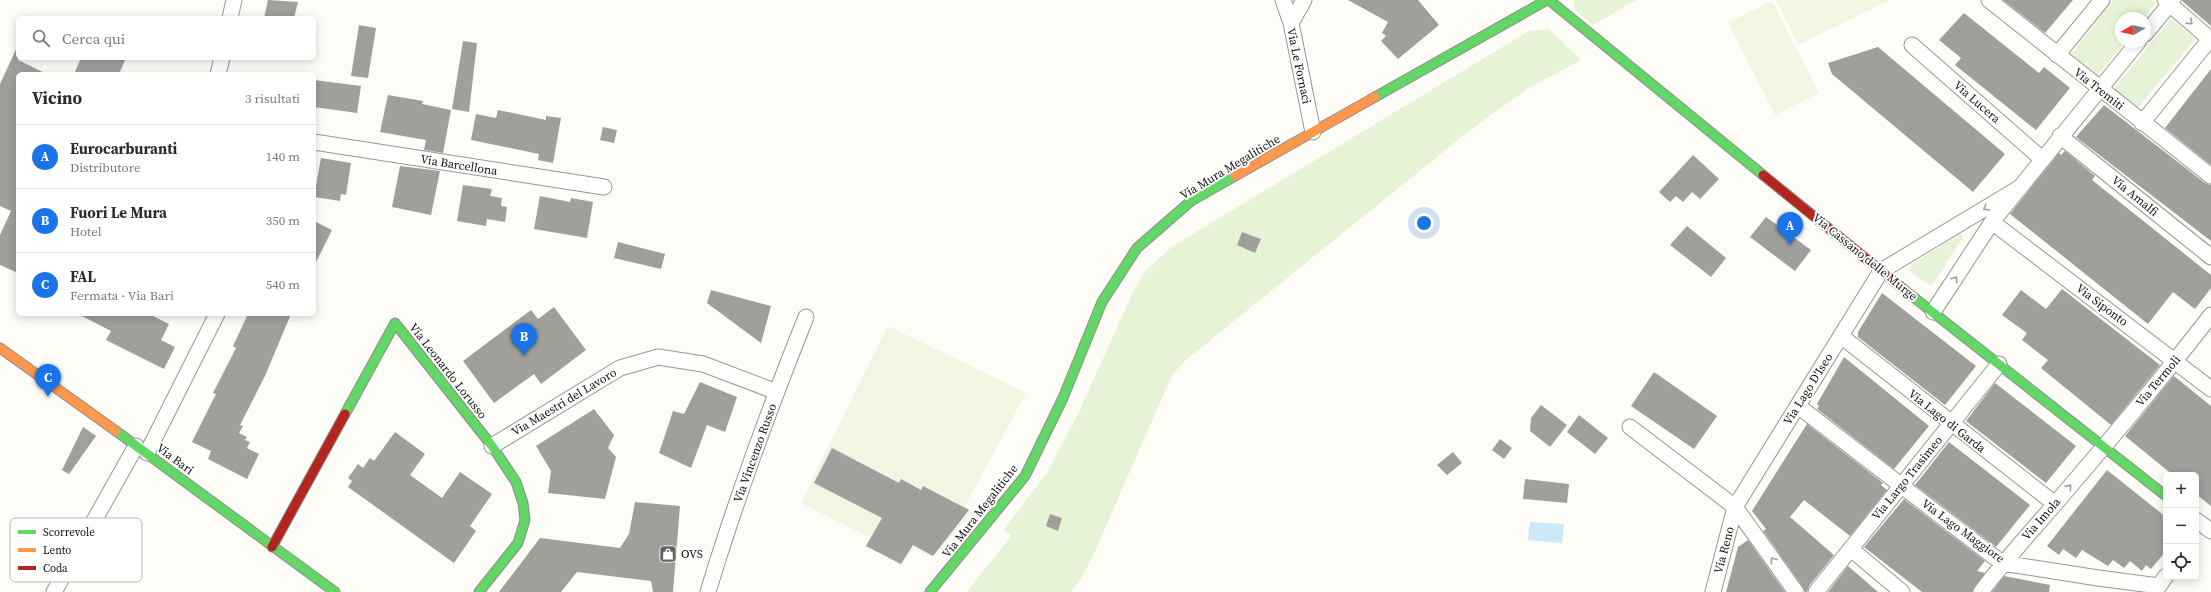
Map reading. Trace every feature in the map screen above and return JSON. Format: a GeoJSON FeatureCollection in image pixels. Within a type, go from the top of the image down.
{"type":"FeatureCollection","features":[{"type":"Feature","properties":{"kind":"street"},"geometry":{"type":"LineString","coordinates":[[230,16],[234,0]]}},
{"type":"Feature","properties":{"kind":"street","name":"Via Le Fornaci"},"geometry":{"type":"LineString","coordinates":[[1283,0],[1290,23],[1313,132]]}},
{"type":"Feature","properties":{"kind":"street"},"geometry":{"type":"LineString","coordinates":[[1290,23],[1304,0]]}},
{"type":"Feature","properties":{"kind":"street","name":"Via Mura Megalitiche"},"geometry":{"type":"LineString","coordinates":[[930,592],[1025,476],[1063,398],[1102,302],[1137,248],[1191,201],[1548,0]]}},
{"type":"Feature","properties":{"kind":"street","name":"Via Cassano delle Murge"},"geometry":{"type":"LineString","coordinates":[[1548,0],[1881,271],[2163,494]]}},
{"type":"Feature","properties":{"kind":"street","name":"Via Tremiti"},"geometry":{"type":"LineString","coordinates":[[1989,0],[2099,89],[2211,176]]}},
{"type":"Feature","properties":{"kind":"street"},"geometry":{"type":"LineString","coordinates":[[2057,55],[2102,0]]}},
{"type":"Feature","properties":{"kind":"street"},"geometry":{"type":"LineString","coordinates":[[2142,123],[2211,39],[2169,1],[2151,26]]}},
{"type":"Feature","properties":{"kind":"street","name":"Via Lucera"},"geometry":{"type":"LineString","coordinates":[[1912,46],[2042,159]]}},
{"type":"Feature","properties":{"kind":"street"},"geometry":{"type":"LineString","coordinates":[[1933,312],[1992,222],[2060,136],[2133,48]]}},
{"type":"Feature","properties":{"kind":"street"},"geometry":{"type":"LineString","coordinates":[[218,72],[222,60]]}},
{"type":"Feature","properties":{"kind":"street","name":"Via Amalfi"},"geometry":{"type":"LineString","coordinates":[[2060,136],[2211,257]]}},
{"type":"Feature","properties":{"kind":"street","name":"Via Barcellona"},"geometry":{"type":"LineString","coordinates":[[316,142],[604,188]]}},
{"type":"Feature","properties":{"kind":"street"},"geometry":{"type":"LineString","coordinates":[[1881,271],[2019,188]]}},
{"type":"Feature","properties":{"kind":"street","name":"Via Siponto"},"geometry":{"type":"LineString","coordinates":[[1992,222],[2176,361],[2211,390]]}},
{"type":"Feature","properties":{"kind":"street","name":"Via Lago D'Iseo"},"geometry":{"type":"LineString","coordinates":[[1735,507],[1881,271]]}},
{"type":"Feature","properties":{"kind":"street","name":"Via Termoli"},"geometry":{"type":"LineString","coordinates":[[2102,446],[2176,361],[2211,315]]}},
{"type":"Feature","properties":{"kind":"street"},"geometry":{"type":"LineString","coordinates":[[99,518],[141,449],[216,316]]}},
{"type":"Feature","properties":{"kind":"street","name":"Via Vincenzo Russo"},"geometry":{"type":"LineString","coordinates":[[708,592],[731,519],[806,317]]}},
{"type":"Feature","properties":{"kind":"street","name":"Via Leonardo Lorusso"},"geometry":{"type":"LineString","coordinates":[[272,547],[395,323],[492,446],[516,482],[524,503],[525,520],[518,543],[479,592]]}},
{"type":"Feature","properties":{"kind":"street","name":"Via Lago di Garda"},"geometry":{"type":"LineString","coordinates":[[1841,336],[2054,504]]}},
{"type":"Feature","properties":{"kind":"street","name":"Via Bari"},"geometry":{"type":"LineString","coordinates":[[0,348],[141,449],[334,592]]}},
{"type":"Feature","properties":{"kind":"street","name":"Via Maestri del Lavoro"},"geometry":{"type":"LineString","coordinates":[[492,446],[620,368],[658,356],[703,364],[777,392]]}},
{"type":"Feature","properties":{"kind":"street","name":"Via Largo Trasimeo"},"geometry":{"type":"LineString","coordinates":[[1816,592],[1999,364]]}},
{"type":"Feature","properties":{"kind":"street","name":"Via Lago Maggiore"},"geometry":{"type":"LineString","coordinates":[[1798,406],[2002,563],[2096,585],[2162,581]]}},
{"type":"Feature","properties":{"kind":"street"},"geometry":{"type":"LineString","coordinates":[[1630,427],[1735,507],[1796,592]]}},
{"type":"Feature","properties":{"kind":"street","name":"Via Imola"},"geometry":{"type":"LineString","coordinates":[[1980,592],[2002,563],[2102,446]]}},
{"type":"Feature","properties":{"kind":"street","name":"Via Reno"},"geometry":{"type":"LineString","coordinates":[[1713,592],[1735,507]]}},
{"type":"Feature","properties":{"kind":"street"},"geometry":{"type":"LineString","coordinates":[[1851,549],[1902,592]]}},
{"type":"Feature","properties":{"kind":"street"},"geometry":{"type":"LineString","coordinates":[[54,592],[60,582]]}},
{"type":"Feature","properties":{"kind":"green space"},"geometry":{"type":"Polygon","coordinates":[[[1574,0],[1636,0],[1593,25],[1575,10],[1574,0]]]}},
{"type":"Feature","properties":{"kind":"green space"},"geometry":{"type":"Polygon","coordinates":[[[1776,0],[1889,0],[1798,45],[1776,0]]]}},
{"type":"Feature","properties":{"kind":"green space"},"geometry":{"type":"Polygon","coordinates":[[[2114,0],[2152,0],[2156,3],[2149,12],[2115,12],[2115,48],[2120,48],[2097,76],[2071,54],[2114,0]]]}},
{"type":"Feature","properties":{"kind":"green space"},"geometry":{"type":"Polygon","coordinates":[[[1772,1],[1819,93],[1775,115],[1728,23],[1772,1]]]}},
{"type":"Feature","properties":{"kind":"green space"},"geometry":{"type":"Polygon","coordinates":[[[2171,19],[2195,39],[2138,108],[2114,89],[2147,48],[2151,48],[2151,44],[2171,19]]]}},
{"type":"Feature","properties":{"kind":"green space"},"geometry":{"type":"Polygon","coordinates":[[[1549,29],[1581,60],[1527,89],[1469,131],[1187,359],[1172,375],[1092,558],[1080,580],[1070,592],[967,592],[1011,536],[1004,529],[1047,473],[1079,412],[1132,294],[1146,270],[1173,246],[1529,31],[1549,29]]]}},
{"type":"Feature","properties":{"kind":"green space"},"geometry":{"type":"Polygon","coordinates":[[[1960,234],[1963,237],[1934,283],[1930,285],[1911,273],[1910,268],[1912,264],[1960,234]]]}},
{"type":"Feature","properties":{"kind":"green space"},"geometry":{"type":"Polygon","coordinates":[[[888,326],[1026,393],[965,506],[973,511],[933,557],[914,549],[901,565],[865,546],[869,537],[801,503],[888,326]]]}},
{"type":"Feature","properties":{"kind":"water"},"geometry":{"type":"Polygon","coordinates":[[[1530,522],[1564,524],[1562,543],[1528,540],[1530,522]]]}},
{"type":"Feature","properties":{"kind":"building"},"geometry":{"type":"Polygon","coordinates":[[[268,0],[298,2],[294,16],[264,16],[268,0]]]}},
{"type":"Feature","properties":{"kind":"building"},"geometry":{"type":"Polygon","coordinates":[[[1348,0],[1418,0],[1439,25],[1398,59],[1381,41],[1386,36],[1382,33],[1388,22],[1348,0]]]}},
{"type":"Feature","properties":{"kind":"building"},"geometry":{"type":"Polygon","coordinates":[[[2003,0],[2073,0],[2045,33],[2003,0]]]}},
{"type":"Feature","properties":{"kind":"building"},"geometry":{"type":"Polygon","coordinates":[[[2211,0],[2211,26],[2182,1],[2211,0]]]}},
{"type":"Feature","properties":{"kind":"building"},"geometry":{"type":"Polygon","coordinates":[[[1964,13],[2039,73],[2044,67],[2070,88],[2036,130],[1955,65],[1961,58],[1939,40],[1964,13]]]}},
{"type":"Feature","properties":{"kind":"building"},"geometry":{"type":"Polygon","coordinates":[[[359,25],[376,28],[368,78],[351,76],[359,25]]]}},
{"type":"Feature","properties":{"kind":"building"},"geometry":{"type":"Polygon","coordinates":[[[463,41],[477,43],[469,112],[452,109],[463,41]]]}},
{"type":"Feature","properties":{"kind":"building"},"geometry":{"type":"Polygon","coordinates":[[[1878,47],[2005,154],[1973,192],[1832,74],[1828,63],[1878,47]]]}},
{"type":"Feature","properties":{"kind":"building"},"geometry":{"type":"Polygon","coordinates":[[[16,49],[16,60],[43,72],[16,72],[16,272],[0,265],[0,235],[11,211],[0,206],[0,84],[16,49]]]}},
{"type":"Feature","properties":{"kind":"building"},"geometry":{"type":"Polygon","coordinates":[[[80,60],[125,60],[120,72],[75,72],[80,60]]]}},
{"type":"Feature","properties":{"kind":"building"},"geometry":{"type":"Polygon","coordinates":[[[2211,69],[2211,165],[2165,128],[2211,69]]]}},
{"type":"Feature","properties":{"kind":"building"},"geometry":{"type":"Polygon","coordinates":[[[316,80],[361,86],[357,113],[316,107],[316,80]]]}},
{"type":"Feature","properties":{"kind":"building"},"geometry":{"type":"Polygon","coordinates":[[[388,95],[423,101],[422,104],[451,110],[443,153],[424,150],[426,140],[380,132],[388,95]]]}},
{"type":"Feature","properties":{"kind":"building"},"geometry":{"type":"Polygon","coordinates":[[[2104,105],[2205,183],[2211,185],[2211,241],[2076,137],[2104,105]]]}},
{"type":"Feature","properties":{"kind":"building"},"geometry":{"type":"Polygon","coordinates":[[[498,110],[546,120],[546,116],[561,118],[553,163],[538,160],[539,154],[471,140],[476,114],[496,118],[498,110]]]}},
{"type":"Feature","properties":{"kind":"building"},"geometry":{"type":"Polygon","coordinates":[[[603,127],[617,130],[614,143],[600,140],[603,127]]]}},
{"type":"Feature","properties":{"kind":"building"},"geometry":{"type":"Polygon","coordinates":[[[2065,151],[2095,176],[2092,180],[2211,275],[2211,288],[2195,309],[2173,292],[2148,324],[2010,214],[2059,153],[2061,155],[2065,151]]]}},
{"type":"Feature","properties":{"kind":"building"},"geometry":{"type":"Polygon","coordinates":[[[1693,155],[1719,179],[1700,199],[1692,192],[1683,202],[1676,196],[1670,202],[1659,192],[1693,155]]]}},
{"type":"Feature","properties":{"kind":"building"},"geometry":{"type":"Polygon","coordinates":[[[321,158],[351,163],[346,195],[341,194],[340,201],[316,197],[316,186],[321,158]]]}},
{"type":"Feature","properties":{"kind":"building"},"geometry":{"type":"Polygon","coordinates":[[[400,166],[440,171],[431,215],[392,207],[400,166]]]}},
{"type":"Feature","properties":{"kind":"building"},"geometry":{"type":"Polygon","coordinates":[[[463,185],[492,189],[490,196],[502,198],[501,206],[507,207],[505,222],[487,219],[486,226],[457,221],[463,185]]]}},
{"type":"Feature","properties":{"kind":"building"},"geometry":{"type":"Polygon","coordinates":[[[540,196],[570,202],[571,198],[593,202],[587,238],[534,229],[540,196]]]}},
{"type":"Feature","properties":{"kind":"building"},"geometry":{"type":"Polygon","coordinates":[[[1766,217],[1811,250],[1795,271],[1750,237],[1766,217]]]}},
{"type":"Feature","properties":{"kind":"building"},"geometry":{"type":"Polygon","coordinates":[[[316,222],[332,230],[316,262],[316,222]]]}},
{"type":"Feature","properties":{"kind":"building"},"geometry":{"type":"Polygon","coordinates":[[[1687,226],[1726,258],[1711,277],[1670,245],[1687,226]]]}},
{"type":"Feature","properties":{"kind":"building"},"geometry":{"type":"Polygon","coordinates":[[[1242,232],[1261,239],[1255,253],[1237,245],[1242,232]]]}},
{"type":"Feature","properties":{"kind":"building"},"geometry":{"type":"Polygon","coordinates":[[[618,242],[665,254],[661,269],[614,258],[618,242]]]}},
{"type":"Feature","properties":{"kind":"building"},"geometry":{"type":"Polygon","coordinates":[[[2062,289],[2160,365],[2111,425],[2041,368],[2048,360],[2022,340],[2027,333],[2002,315],[2021,290],[2046,309],[2062,289]]]}},
{"type":"Feature","properties":{"kind":"building"},"geometry":{"type":"Polygon","coordinates":[[[711,290],[771,306],[761,343],[707,303],[711,290]]]}},
{"type":"Feature","properties":{"kind":"building"},"geometry":{"type":"Polygon","coordinates":[[[1882,293],[1976,366],[1945,405],[1858,337],[1858,332],[1882,293]]]}},
{"type":"Feature","properties":{"kind":"building"},"geometry":{"type":"Polygon","coordinates":[[[554,307],[586,350],[541,384],[534,374],[494,403],[463,361],[531,310],[538,319],[554,307]]]}},
{"type":"Feature","properties":{"kind":"building"},"geometry":{"type":"Polygon","coordinates":[[[82,316],[153,316],[169,324],[161,340],[175,347],[164,369],[106,340],[111,331],[82,316]]]}},
{"type":"Feature","properties":{"kind":"building"},"geometry":{"type":"Polygon","coordinates":[[[247,316],[290,316],[265,376],[240,425],[243,426],[239,433],[247,437],[245,440],[250,442],[247,448],[259,454],[247,479],[208,459],[211,451],[192,442],[216,394],[213,393],[236,348],[233,346],[247,316]]]}},
{"type":"Feature","properties":{"kind":"building"},"geometry":{"type":"Polygon","coordinates":[[[1844,357],[1929,426],[1894,469],[1817,409],[1819,406],[1817,404],[1844,357]]]}},
{"type":"Feature","properties":{"kind":"building"},"geometry":{"type":"Polygon","coordinates":[[[1654,372],[1717,416],[1694,449],[1631,406],[1654,372]]]}},
{"type":"Feature","properties":{"kind":"building"},"geometry":{"type":"Polygon","coordinates":[[[2174,376],[2211,406],[2211,506],[2199,496],[2199,472],[2169,472],[2125,436],[2174,376]]]}},
{"type":"Feature","properties":{"kind":"building"},"geometry":{"type":"Polygon","coordinates":[[[700,382],[737,397],[725,432],[707,425],[691,468],[659,453],[673,411],[684,414],[700,382]]]}},
{"type":"Feature","properties":{"kind":"building"},"geometry":{"type":"Polygon","coordinates":[[[1995,383],[2076,446],[2046,483],[1966,421],[1995,383]]]}},
{"type":"Feature","properties":{"kind":"building"},"geometry":{"type":"Polygon","coordinates":[[[1541,405],[1567,425],[1550,447],[1530,431],[1531,418],[1541,405]]]}},
{"type":"Feature","properties":{"kind":"building"},"geometry":{"type":"Polygon","coordinates":[[[594,409],[614,435],[608,448],[616,457],[605,499],[548,493],[551,471],[536,446],[594,409]]]}},
{"type":"Feature","properties":{"kind":"building"},"geometry":{"type":"Polygon","coordinates":[[[1579,415],[1608,438],[1595,454],[1567,432],[1579,415]]]}},
{"type":"Feature","properties":{"kind":"building"},"geometry":{"type":"Polygon","coordinates":[[[1807,424],[1883,483],[1881,485],[1887,490],[1850,536],[1804,500],[1790,517],[1834,555],[1809,586],[1807,592],[1805,592],[1763,531],[1766,529],[1752,511],[1807,424]]]}},
{"type":"Feature","properties":{"kind":"building"},"geometry":{"type":"Polygon","coordinates":[[[83,427],[96,436],[69,474],[62,470],[83,427]]]}},
{"type":"Feature","properties":{"kind":"building"},"geometry":{"type":"Polygon","coordinates":[[[395,432],[425,454],[410,475],[442,498],[460,472],[492,494],[470,526],[476,531],[454,563],[348,487],[352,481],[348,478],[358,464],[363,468],[370,458],[374,461],[395,432]]]}},
{"type":"Feature","properties":{"kind":"building"},"geometry":{"type":"Polygon","coordinates":[[[1500,439],[1512,448],[1504,459],[1492,450],[1500,439]]]}},
{"type":"Feature","properties":{"kind":"building"},"geometry":{"type":"Polygon","coordinates":[[[1949,442],[2030,505],[1996,547],[1915,485],[1949,442]]]}},
{"type":"Feature","properties":{"kind":"building"},"geometry":{"type":"Polygon","coordinates":[[[832,448],[899,483],[901,479],[921,490],[923,486],[969,510],[933,556],[913,545],[901,564],[866,546],[882,518],[814,483],[832,448]]]}},
{"type":"Feature","properties":{"kind":"building"},"geometry":{"type":"Polygon","coordinates":[[[1453,452],[1462,463],[1447,475],[1437,465],[1453,452]]]}},
{"type":"Feature","properties":{"kind":"building"},"geometry":{"type":"Polygon","coordinates":[[[2107,470],[2163,515],[2163,555],[2151,569],[2146,565],[2142,571],[2130,561],[2124,568],[2113,560],[2108,566],[2082,550],[2076,558],[2063,549],[2059,555],[2047,546],[2107,470]]]}},
{"type":"Feature","properties":{"kind":"building"},"geometry":{"type":"Polygon","coordinates":[[[1525,479],[1569,484],[1567,503],[1523,499],[1525,479]]]}},
{"type":"Feature","properties":{"kind":"building"},"geometry":{"type":"Polygon","coordinates":[[[1904,499],[1985,561],[1977,571],[1985,573],[1972,592],[1922,592],[1864,547],[1904,499]]]}},
{"type":"Feature","properties":{"kind":"building"},"geometry":{"type":"Polygon","coordinates":[[[635,502],[680,506],[673,592],[653,592],[651,581],[577,572],[561,592],[499,592],[540,538],[620,548],[629,534],[635,502]]]}},
{"type":"Feature","properties":{"kind":"building"},"geometry":{"type":"Polygon","coordinates":[[[1050,514],[1062,518],[1058,531],[1046,526],[1050,514]]]}},
{"type":"Feature","properties":{"kind":"building"},"geometry":{"type":"Polygon","coordinates":[[[1748,540],[1785,592],[1726,592],[1738,547],[1748,540]]]}},
{"type":"Feature","properties":{"kind":"building"},"geometry":{"type":"Polygon","coordinates":[[[1848,566],[1878,592],[1828,592],[1848,566]]]}},
{"type":"Feature","properties":{"kind":"building"},"geometry":{"type":"Polygon","coordinates":[[[2004,576],[2050,585],[2049,592],[1992,592],[2004,576]]]}},
{"type":"Feature","properties":{"kind":"traffic: fast"},"geometry":{"type":"LineString","coordinates":[[1375,97],[1547,0]]}},
{"type":"Feature","properties":{"kind":"traffic: fast"},"geometry":{"type":"LineString","coordinates":[[1549,0],[1763,175]]}},
{"type":"Feature","properties":{"kind":"traffic: fast"},"geometry":{"type":"LineString","coordinates":[[930,592],[1025,476],[1063,398],[1102,302],[1137,248],[1191,201],[1235,176]]}},
{"type":"Feature","properties":{"kind":"traffic: fast"},"geometry":{"type":"LineString","coordinates":[[1907,292],[2163,494]]}},
{"type":"Feature","properties":{"kind":"traffic: fast"},"geometry":{"type":"LineString","coordinates":[[345,414],[395,323],[492,446],[516,482],[523,503],[525,520],[518,543],[479,592]]}},
{"type":"Feature","properties":{"kind":"traffic: fast"},"geometry":{"type":"LineString","coordinates":[[116,431],[335,592]]}},
{"type":"Feature","properties":{"kind":"traffic: slow"},"geometry":{"type":"LineString","coordinates":[[1235,176],[1375,97]]}},
{"type":"Feature","properties":{"kind":"traffic: slow"},"geometry":{"type":"LineString","coordinates":[[0,348],[116,431]]}},
{"type":"Feature","properties":{"kind":"traffic: jam"},"geometry":{"type":"LineString","coordinates":[[1763,175],[1907,292]]}},
{"type":"Feature","properties":{"kind":"traffic: jam"},"geometry":{"type":"LineString","coordinates":[[272,547],[345,414]]}},
{"type":"Feature","properties":{"kind":"place","name":"Eurocarburanti"},"geometry":{"type":"Point","coordinates":[1790,245]}},
{"type":"Feature","properties":{"kind":"place","name":"Fuori Le Mura"},"geometry":{"type":"Point","coordinates":[524,356]}},
{"type":"Feature","properties":{"kind":"place","name":"FAL"},"geometry":{"type":"Point","coordinates":[48,397]}},
{"type":"Feature","properties":{"kind":"place","name":"OVS"},"geometry":{"type":"Point","coordinates":[668,554]}}]}
